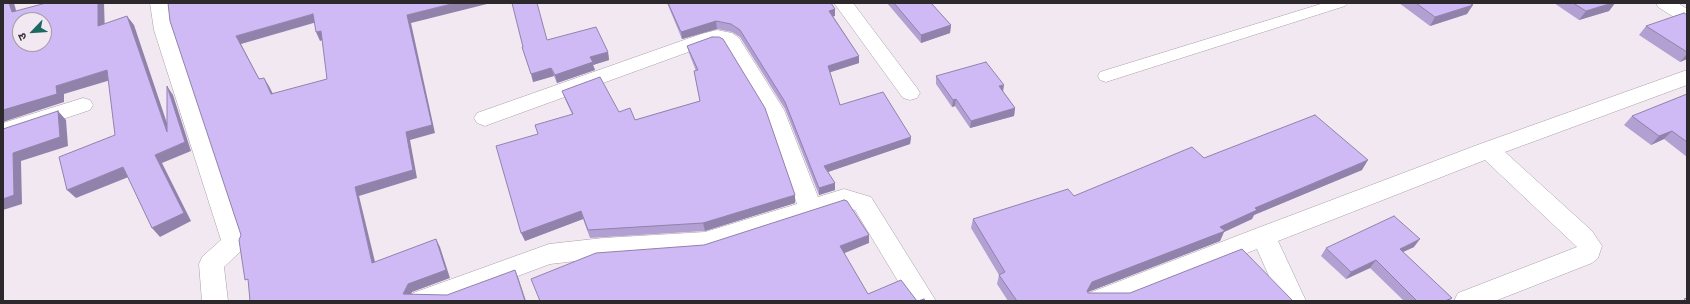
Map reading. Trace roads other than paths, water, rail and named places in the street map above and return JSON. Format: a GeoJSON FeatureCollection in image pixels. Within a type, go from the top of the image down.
{"type":"FeatureCollection","features":[{"type":"Feature","properties":{"kind":"street"},"geometry":{"type":"LineString","coordinates":[[159,3],[164,30],[234,243],[211,264],[215,301]]}},
{"type":"Feature","properties":{"kind":"street"},"geometry":{"type":"LineString","coordinates":[[843,3],[910,93]]}},
{"type":"Feature","properties":{"kind":"street"},"geometry":{"type":"LineString","coordinates":[[1665,3],[1687,17]]}},
{"type":"Feature","properties":{"kind":"street"},"geometry":{"type":"LineString","coordinates":[[486,118],[708,38],[717,36],[725,37],[732,42],[777,115],[811,209]]}},
{"type":"Feature","properties":{"kind":"street"},"geometry":{"type":"LineString","coordinates":[[1098,301],[1488,150],[1687,77]]}},
{"type":"Feature","properties":{"kind":"street"},"geometry":{"type":"LineString","coordinates":[[3,131],[83,105]]}},
{"type":"Feature","properties":{"kind":"street"},"geometry":{"type":"LineString","coordinates":[[1467,301],[1583,256],[1588,251],[1590,246],[1584,238],[1488,150]]}},
{"type":"Feature","properties":{"kind":"street"},"geometry":{"type":"LineString","coordinates":[[422,301],[549,254],[603,248],[705,242],[844,198],[863,203],[923,301]]}},
{"type":"Feature","properties":{"kind":"street"},"geometry":{"type":"LineString","coordinates":[[1263,236],[1292,301]]}},
{"type":"Feature","properties":{"kind":"lane"},"geometry":{"type":"LineString","coordinates":[[1106,76],[1340,3]]}}]}
